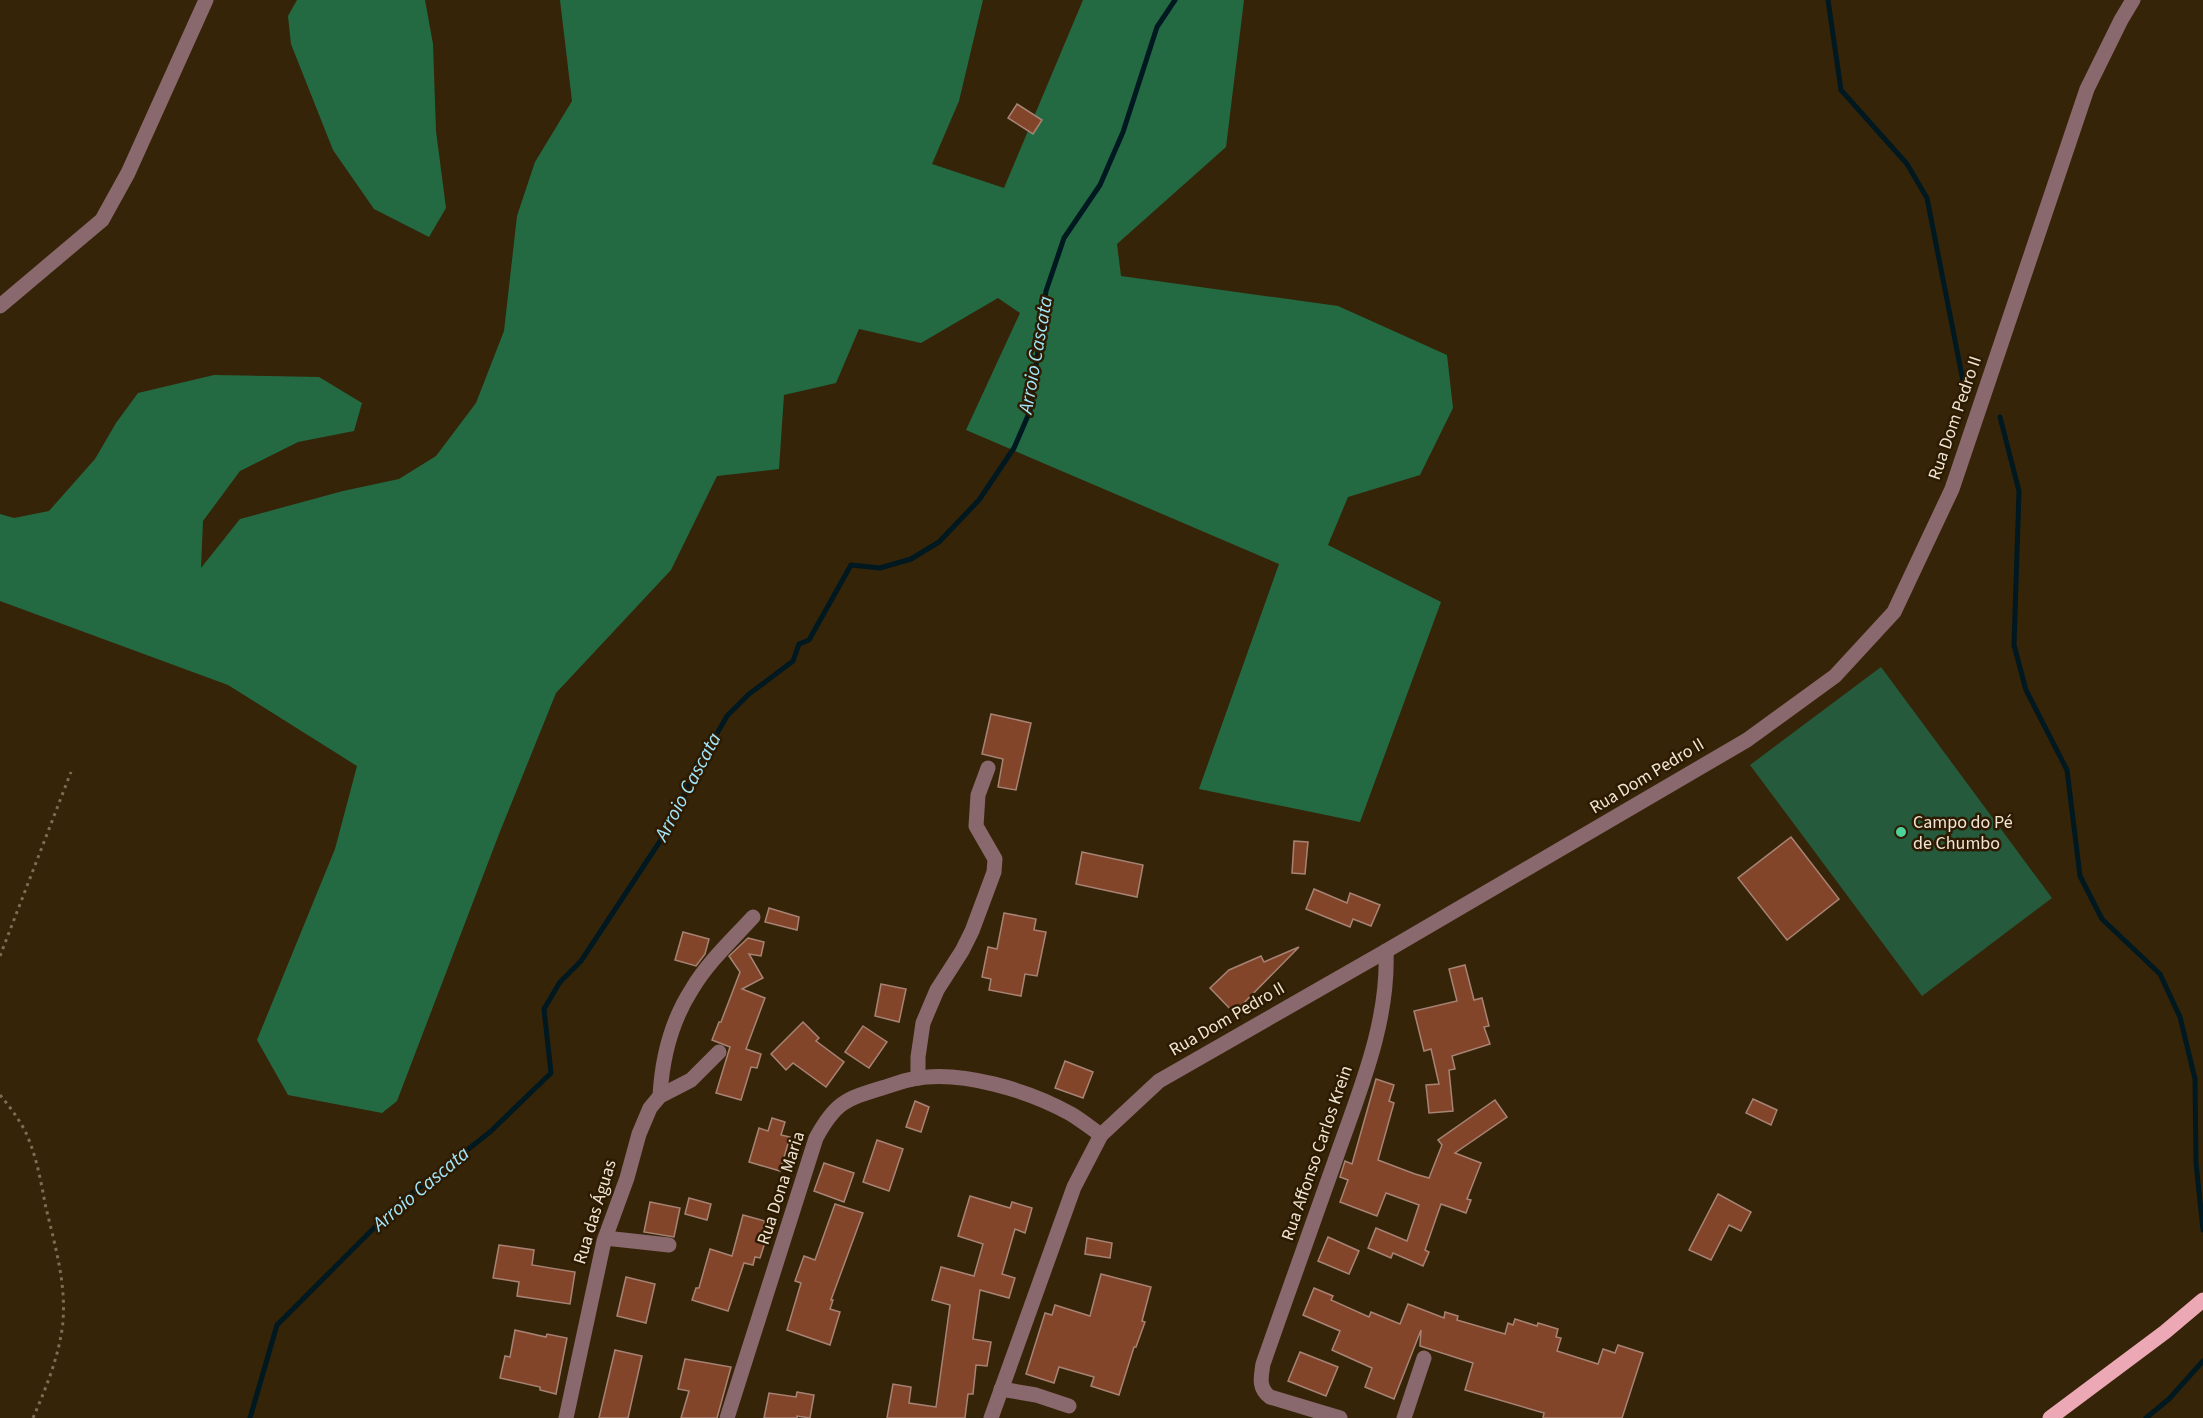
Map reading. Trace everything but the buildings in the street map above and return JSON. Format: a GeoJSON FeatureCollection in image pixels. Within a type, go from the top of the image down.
{"type":"FeatureCollection","features":[{"type":"Feature","properties":{"kind":"main road"},"geometry":{"type":"LineString","coordinates":[[2050,1418],[2165,1332],[2203,1300]]}},
{"type":"Feature","properties":{"kind":"street"},"geometry":{"type":"LineString","coordinates":[[0,306],[102,220],[128,173],[206,0]]}},
{"type":"Feature","properties":{"kind":"street","name":"Rua Dom Pedro II"},"geometry":{"type":"LineString","coordinates":[[991,1418],[1074,1187],[1101,1135],[1159,1081],[1747,740],[1835,676],[1894,612],[1952,489],[2087,89],[2133,0]]}},
{"type":"Feature","properties":{"kind":"street"},"geometry":{"type":"LineString","coordinates":[[918,1078],[918,1057],[923,1023],[937,990],[972,931],[994,872],[995,859],[976,826],[978,795],[988,768]]}},
{"type":"Feature","properties":{"kind":"street"},"geometry":{"type":"LineString","coordinates":[[660,1096],[665,1051],[691,990],[753,917]]}},
{"type":"Feature","properties":{"kind":"street","name":"Rua Affonso Carlos Krein"},"geometry":{"type":"LineString","coordinates":[[1340,1418],[1269,1397],[1261,1387],[1263,1364],[1368,1067],[1383,1004],[1387,975],[1386,951]]}},
{"type":"Feature","properties":{"kind":"street"},"geometry":{"type":"LineString","coordinates":[[660,1096],[691,1080],[719,1052]]}},
{"type":"Feature","properties":{"kind":"street","name":"Rua Dona Maria"},"geometry":{"type":"LineString","coordinates":[[727,1418],[816,1138],[829,1115],[844,1102],[859,1095],[918,1078],[958,1077],[992,1084],[1035,1098],[1071,1114],[1101,1135]]}},
{"type":"Feature","properties":{"kind":"street","name":"Rua das Águas"},"geometry":{"type":"LineString","coordinates":[[566,1418],[605,1238],[627,1178],[639,1134],[650,1108],[660,1096]]}},
{"type":"Feature","properties":{"kind":"street"},"geometry":{"type":"LineString","coordinates":[[605,1238],[669,1245]]}},
{"type":"Feature","properties":{"kind":"street"},"geometry":{"type":"LineString","coordinates":[[1404,1418],[1424,1358]]}},
{"type":"Feature","properties":{"kind":"street"},"geometry":{"type":"LineString","coordinates":[[1001,1389],[1036,1395],[1069,1406]]}},
{"type":"Feature","properties":{"kind":"path"},"geometry":{"type":"LineString","coordinates":[[0,956],[71,772]]}},
{"type":"Feature","properties":{"kind":"path"},"geometry":{"type":"LineString","coordinates":[[0,1095],[15,1113],[30,1145],[57,1252],[62,1285],[63,1322],[55,1356],[33,1418]]}},
{"type":"Feature","properties":{"kind":"green space"},"geometry":{"type":"Polygon","coordinates":[[[297,0],[425,0],[433,44],[436,131],[446,208],[429,237],[374,209],[333,150],[291,44],[288,16],[297,0]]]}},
{"type":"Feature","properties":{"kind":"green space"},"geometry":{"type":"Polygon","coordinates":[[[560,0],[983,0],[959,101],[932,164],[1004,188],[1083,0],[1244,0],[1226,147],[1117,244],[1121,276],[1338,306],[1447,355],[1453,408],[1420,475],[1348,497],[1328,545],[1441,602],[1360,822],[1199,789],[1279,564],[966,430],[1020,313],[998,298],[921,343],[859,329],[836,383],[784,395],[779,469],[717,476],[671,570],[556,693],[499,834],[397,1101],[382,1113],[288,1095],[257,1040],[335,849],[357,766],[228,685],[0,601],[0,514],[14,518],[49,511],[95,459],[116,423],[138,393],[214,375],[319,377],[362,403],[354,431],[298,442],[240,471],[203,521],[201,568],[240,519],[343,491],[399,479],[436,456],[476,403],[504,331],[517,216],[535,162],[572,101],[560,0]]]}},
{"type":"Feature","properties":{"kind":"green space","name":"Campo do Pé de Chumbo"},"geometry":{"type":"Polygon","coordinates":[[[1881,667],[2052,898],[1922,996],[1750,765],[1881,667]]]}},
{"type":"Feature","properties":{"kind":"waterway","name":"Arroio Cascata"},"geometry":{"type":"LineString","coordinates":[[250,1418],[277,1325],[396,1206],[490,1132],[551,1073],[544,1009],[560,982],[581,961],[676,817],[697,763],[707,751],[727,716],[749,694],[793,661],[799,644],[809,640],[851,565],[880,568],[911,559],[939,542],[979,500],[1014,448],[1030,411],[1046,291],[1064,238],[1100,185],[1123,132],[1157,27],[1175,0]]}},
{"type":"Feature","properties":{"kind":"waterway"},"geometry":{"type":"LineString","coordinates":[[1828,0],[1841,90],[1907,164],[1927,198],[1964,386]]}},
{"type":"Feature","properties":{"kind":"waterway"},"geometry":{"type":"LineString","coordinates":[[2000,417],[2019,491],[2014,645],[2026,690],[2067,770],[2080,876],[2102,919],[2160,974],[2180,1017],[2195,1079],[2196,1163],[2203,1230]]}},
{"type":"Feature","properties":{"kind":"waterway"},"geometry":{"type":"LineString","coordinates":[[2146,1418],[2169,1399],[2203,1361]]}},
{"type":"Feature","properties":{"kind":"place","name":"Campo do Pé de Chumbo"},"geometry":{"type":"Point","coordinates":[1901,832]}}]}
